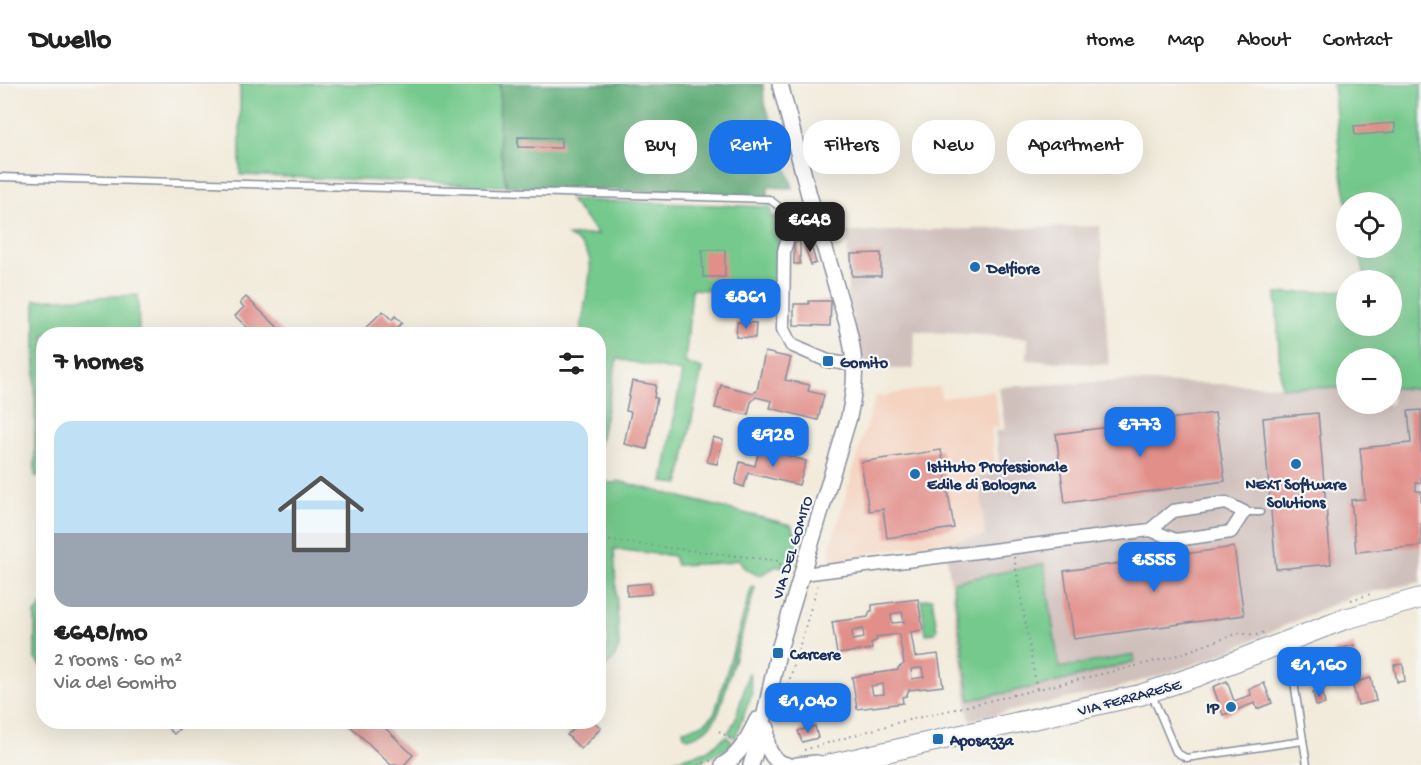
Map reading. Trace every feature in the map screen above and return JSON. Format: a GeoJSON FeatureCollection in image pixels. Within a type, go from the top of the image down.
{"type":"FeatureCollection","features":[{"type":"Feature","properties":{"kind":"main road","name":"VIA FERRARESE"},"geometry":{"type":"LineString","coordinates":[[828,765],[1150,692],[1281,635],[1421,598]]}},
{"type":"Feature","properties":{"kind":"street","name":"VIA DEL GOMITO"},"geometry":{"type":"LineString","coordinates":[[751,765],[764,721],[778,653],[849,417],[856,379],[847,323],[780,84]]}},
{"type":"Feature","properties":{"kind":"street"},"geometry":{"type":"LineString","coordinates":[[816,219],[800,222],[790,231],[784,251],[783,329],[791,345],[828,361],[855,365]]}},
{"type":"Feature","properties":{"kind":"street"},"geometry":{"type":"LineString","coordinates":[[803,574],[1149,530],[1176,540],[1231,532],[1244,512],[1226,503],[1173,511],[1149,530]]}},
{"type":"Feature","properties":{"kind":"street","name":"VIA DEL GOMITO"},"geometry":{"type":"LineString","coordinates":[[723,765],[745,745],[766,704]]}},
{"type":"Feature","properties":{"kind":"street"},"geometry":{"type":"LineString","coordinates":[[766,704],[768,746],[776,760],[793,761]]}},
{"type":"Feature","properties":{"kind":"street","name":"VIA FERRARESE"},"geometry":{"type":"LineString","coordinates":[[793,761],[828,765]]}},
{"type":"Feature","properties":{"kind":"lane"},"geometry":{"type":"LineString","coordinates":[[0,177],[769,200],[786,212],[790,231]]}},
{"type":"Feature","properties":{"kind":"lane"},"geometry":{"type":"LineString","coordinates":[[1244,512],[1260,512]]}},
{"type":"Feature","properties":{"kind":"lane"},"geometry":{"type":"LineString","coordinates":[[1281,635],[1307,765]]}},
{"type":"Feature","properties":{"kind":"lane"},"geometry":{"type":"LineString","coordinates":[[1150,692],[1176,752],[1193,761],[1303,741]]}},
{"type":"Feature","properties":{"kind":"path"},"geometry":{"type":"LineString","coordinates":[[606,540],[780,561],[780,570],[788,567]]}},
{"type":"Feature","properties":{"kind":"path"},"geometry":{"type":"LineString","coordinates":[[1012,548],[1037,690]]}},
{"type":"Feature","properties":{"kind":"path"},"geometry":{"type":"LineString","coordinates":[[778,721],[821,573]]}},
{"type":"Feature","properties":{"kind":"path"},"geometry":{"type":"LineString","coordinates":[[793,761],[896,723],[1169,658],[1239,633],[1281,635]]}},
{"type":"Feature","properties":{"kind":"path"},"geometry":{"type":"LineString","coordinates":[[719,730],[734,741]]}},
{"type":"Feature","properties":{"kind":"shaded area","name":"Delfiore"},"geometry":{"type":"Polygon","coordinates":[[[1100,226],[1109,365],[1027,360],[1028,338],[915,331],[914,369],[864,369],[848,302],[847,232],[1100,226]]]}},
{"type":"Feature","properties":{"kind":"shaded area"},"geometry":{"type":"Polygon","coordinates":[[[1119,381],[1336,388],[1336,414],[1402,414],[1402,388],[1421,389],[1421,582],[1352,596],[1212,658],[1174,671],[1113,689],[969,720],[945,542],[985,536],[979,476],[1001,472],[995,431],[1005,429],[999,387],[1119,381]]]}},
{"type":"Feature","properties":{"kind":"shaded area","name":"Istituto Professionale Edile di Bologna"},"geometry":{"type":"Polygon","coordinates":[[[939,386],[942,398],[994,390],[1000,426],[991,428],[996,470],[978,472],[985,536],[868,553],[863,563],[836,562],[831,557],[830,548],[875,397],[939,386]]]}},
{"type":"Feature","properties":{"kind":"green space"},"geometry":{"type":"Polygon","coordinates":[[[240,84],[500,84],[499,144],[506,186],[240,175],[240,84]]]}},
{"type":"Feature","properties":{"kind":"green space"},"geometry":{"type":"Polygon","coordinates":[[[500,84],[763,84],[764,101],[770,120],[709,120],[709,174],[788,174],[793,188],[768,187],[768,196],[507,186],[499,144],[500,84]]]}},
{"type":"Feature","properties":{"kind":"green space"},"geometry":{"type":"Polygon","coordinates":[[[1333,84],[1421,84],[1421,389],[1402,388],[1402,348],[1336,348],[1336,388],[1281,387],[1276,294],[1336,291],[1336,336],[1402,336],[1402,270],[1364,270],[1360,258],[1402,258],[1402,192],[1345,192],[1333,84]]]}},
{"type":"Feature","properties":{"kind":"green space"},"geometry":{"type":"Polygon","coordinates":[[[570,200],[771,207],[771,217],[779,217],[779,286],[768,287],[768,311],[731,310],[732,292],[692,289],[685,363],[702,369],[679,484],[663,482],[682,372],[617,359],[606,413],[606,327],[581,327],[590,274],[589,259],[583,247],[568,236],[598,234],[570,200]]]}},
{"type":"Feature","properties":{"kind":"green space"},"geometry":{"type":"Polygon","coordinates":[[[138,295],[139,327],[36,327],[36,476],[35,476],[35,300],[138,295]]]}},
{"type":"Feature","properties":{"kind":"green space"},"geometry":{"type":"Polygon","coordinates":[[[618,481],[791,525],[798,539],[798,554],[787,565],[777,566],[759,576],[744,568],[739,559],[725,563],[676,565],[674,556],[614,549],[619,647],[613,660],[606,666],[608,637],[606,632],[606,482],[618,481]]]}},
{"type":"Feature","properties":{"kind":"green space"},"geometry":{"type":"Polygon","coordinates":[[[1044,564],[1059,668],[1134,655],[1135,661],[1058,682],[970,700],[953,582],[1044,564]]]}},
{"type":"Feature","properties":{"kind":"green space"},"geometry":{"type":"Polygon","coordinates":[[[752,586],[755,588],[719,712],[706,729],[688,738],[684,735],[683,730],[705,723],[715,712],[752,586]]]}},
{"type":"Feature","properties":{"kind":"green space"},"geometry":{"type":"Polygon","coordinates":[[[932,598],[937,629],[935,633],[926,634],[921,600],[932,598]]]}},
{"type":"Feature","properties":{"kind":"green space"},"geometry":{"type":"Polygon","coordinates":[[[36,612],[36,660],[35,659],[36,612]]]}},
{"type":"Feature","properties":{"kind":"green space"},"geometry":{"type":"Polygon","coordinates":[[[749,672],[752,693],[735,738],[728,733],[735,721],[749,672]]]}},
{"type":"Feature","properties":{"kind":"green space"},"geometry":{"type":"Polygon","coordinates":[[[726,736],[732,742],[724,750],[693,765],[669,765],[668,762],[707,751],[726,736]]]}},
{"type":"Feature","properties":{"kind":"building"},"geometry":{"type":"Polygon","coordinates":[[[1395,123],[1395,132],[1355,135],[1354,126],[1395,123]]]}},
{"type":"Feature","properties":{"kind":"building"},"geometry":{"type":"Polygon","coordinates":[[[518,137],[561,138],[561,148],[518,147],[518,137]]]}},
{"type":"Feature","properties":{"kind":"building"},"geometry":{"type":"Polygon","coordinates":[[[794,242],[800,242],[800,264],[794,264],[794,242]]]}},
{"type":"Feature","properties":{"kind":"building"},"geometry":{"type":"Polygon","coordinates":[[[810,242],[816,263],[811,265],[804,244],[810,242]]]}},
{"type":"Feature","properties":{"kind":"building"},"geometry":{"type":"Polygon","coordinates":[[[702,250],[725,250],[725,277],[703,277],[702,250]]]}},
{"type":"Feature","properties":{"kind":"building"},"geometry":{"type":"Polygon","coordinates":[[[881,253],[881,276],[852,276],[851,254],[881,253]]]}},
{"type":"Feature","properties":{"kind":"building"},"geometry":{"type":"Polygon","coordinates":[[[246,297],[278,327],[247,327],[235,316],[244,307],[240,303],[246,297]]]}},
{"type":"Feature","properties":{"kind":"building"},"geometry":{"type":"Polygon","coordinates":[[[809,301],[831,301],[830,326],[794,325],[794,304],[809,304],[809,301]]]}},
{"type":"Feature","properties":{"kind":"building"},"geometry":{"type":"Polygon","coordinates":[[[383,311],[392,320],[395,316],[402,323],[398,327],[366,327],[383,311]]]}},
{"type":"Feature","properties":{"kind":"building"},"geometry":{"type":"Polygon","coordinates":[[[737,322],[756,323],[755,338],[736,337],[737,322]]]}},
{"type":"Feature","properties":{"kind":"building"},"geometry":{"type":"Polygon","coordinates":[[[765,352],[791,358],[785,380],[810,385],[808,391],[824,395],[818,420],[770,408],[772,401],[756,397],[751,402],[748,415],[715,408],[721,385],[753,393],[757,391],[765,352]]]}},
{"type":"Feature","properties":{"kind":"building"},"geometry":{"type":"Polygon","coordinates":[[[632,381],[656,385],[654,398],[657,398],[647,449],[624,444],[631,412],[626,411],[632,381]]]}},
{"type":"Feature","properties":{"kind":"building"},"geometry":{"type":"Polygon","coordinates":[[[1421,410],[1421,483],[1416,483],[1416,491],[1421,491],[1421,546],[1356,552],[1351,500],[1365,499],[1360,448],[1411,443],[1408,411],[1421,410]]]}},
{"type":"Feature","properties":{"kind":"building"},"geometry":{"type":"Polygon","coordinates":[[[1215,413],[1225,481],[1065,503],[1056,434],[1215,413]]]}},
{"type":"Feature","properties":{"kind":"building"},"geometry":{"type":"Polygon","coordinates":[[[1318,413],[1331,564],[1276,569],[1263,418],[1318,413]]]}},
{"type":"Feature","properties":{"kind":"building"},"geometry":{"type":"Polygon","coordinates":[[[713,437],[723,440],[717,464],[707,462],[713,437]]]}},
{"type":"Feature","properties":{"kind":"building"},"geometry":{"type":"Polygon","coordinates":[[[760,447],[806,461],[799,485],[748,473],[744,487],[735,484],[740,462],[755,466],[760,447]]]}},
{"type":"Feature","properties":{"kind":"building"},"geometry":{"type":"Polygon","coordinates":[[[941,450],[954,528],[887,538],[883,509],[869,511],[861,462],[941,450]]]}},
{"type":"Feature","properties":{"kind":"building"},"geometry":{"type":"Polygon","coordinates":[[[1234,547],[1244,615],[1074,639],[1064,571],[1234,547]]]}},
{"type":"Feature","properties":{"kind":"building"},"geometry":{"type":"Polygon","coordinates":[[[650,583],[651,594],[627,596],[627,585],[650,583]]]}},
{"type":"Feature","properties":{"kind":"building"},"geometry":{"type":"Polygon","coordinates":[[[918,599],[923,630],[911,632],[915,657],[938,654],[943,686],[909,690],[906,696],[902,697],[903,703],[857,709],[852,677],[898,670],[904,664],[899,634],[876,637],[877,640],[871,643],[872,649],[837,654],[832,622],[868,617],[872,611],[872,605],[918,599]],[[902,612],[891,614],[892,623],[904,622],[902,612]],[[863,629],[852,631],[853,640],[864,638],[863,629]],[[922,668],[911,669],[912,679],[924,677],[922,668]],[[883,684],[871,686],[873,695],[884,694],[883,684]]]}},
{"type":"Feature","properties":{"kind":"building"},"geometry":{"type":"Polygon","coordinates":[[[1354,645],[1360,670],[1339,675],[1333,651],[1354,645]]]}},
{"type":"Feature","properties":{"kind":"building"},"geometry":{"type":"Polygon","coordinates":[[[1403,664],[1405,681],[1397,682],[1394,665],[1403,664]]]}},
{"type":"Feature","properties":{"kind":"building"},"geometry":{"type":"Polygon","coordinates":[[[1371,678],[1376,701],[1358,705],[1352,683],[1371,678]]]}},
{"type":"Feature","properties":{"kind":"building"},"geometry":{"type":"Polygon","coordinates":[[[1227,681],[1234,701],[1251,695],[1249,689],[1264,683],[1272,703],[1257,709],[1255,703],[1223,715],[1213,687],[1227,681]]]}},
{"type":"Feature","properties":{"kind":"building"},"geometry":{"type":"Polygon","coordinates":[[[1322,690],[1325,704],[1316,706],[1313,692],[1322,690]]]}},
{"type":"Feature","properties":{"kind":"building"},"geometry":{"type":"Polygon","coordinates":[[[815,726],[818,738],[802,742],[798,731],[815,726]]]}},
{"type":"Feature","properties":{"kind":"building"},"geometry":{"type":"Polygon","coordinates":[[[169,729],[179,729],[174,734],[169,729]]]}},
{"type":"Feature","properties":{"kind":"building"},"geometry":{"type":"Polygon","coordinates":[[[353,729],[386,729],[413,755],[404,765],[391,765],[353,729]]]}},
{"type":"Feature","properties":{"kind":"building"},"geometry":{"type":"Polygon","coordinates":[[[574,729],[600,729],[581,749],[567,735],[574,729]]]}},
{"type":"Feature","properties":{"kind":"place","name":"Delfiore"},"geometry":{"type":"Point","coordinates":[975,267]}},
{"type":"Feature","properties":{"kind":"place","name":"Gomito"},"geometry":{"type":"Point","coordinates":[828,361]}},
{"type":"Feature","properties":{"kind":"place","name":"NEXT Software Solutions"},"geometry":{"type":"Point","coordinates":[1296,464]}},
{"type":"Feature","properties":{"kind":"place","name":"Istituto Professionale Edile di Bologna"},"geometry":{"type":"Point","coordinates":[915,474]}},
{"type":"Feature","properties":{"kind":"place","name":"Carcere"},"geometry":{"type":"Point","coordinates":[778,653]}},
{"type":"Feature","properties":{"kind":"place","name":"IP"},"geometry":{"type":"Point","coordinates":[1231,707]}},
{"type":"Feature","properties":{"kind":"place","name":"Aposazza"},"geometry":{"type":"Point","coordinates":[938,739]}}]}
